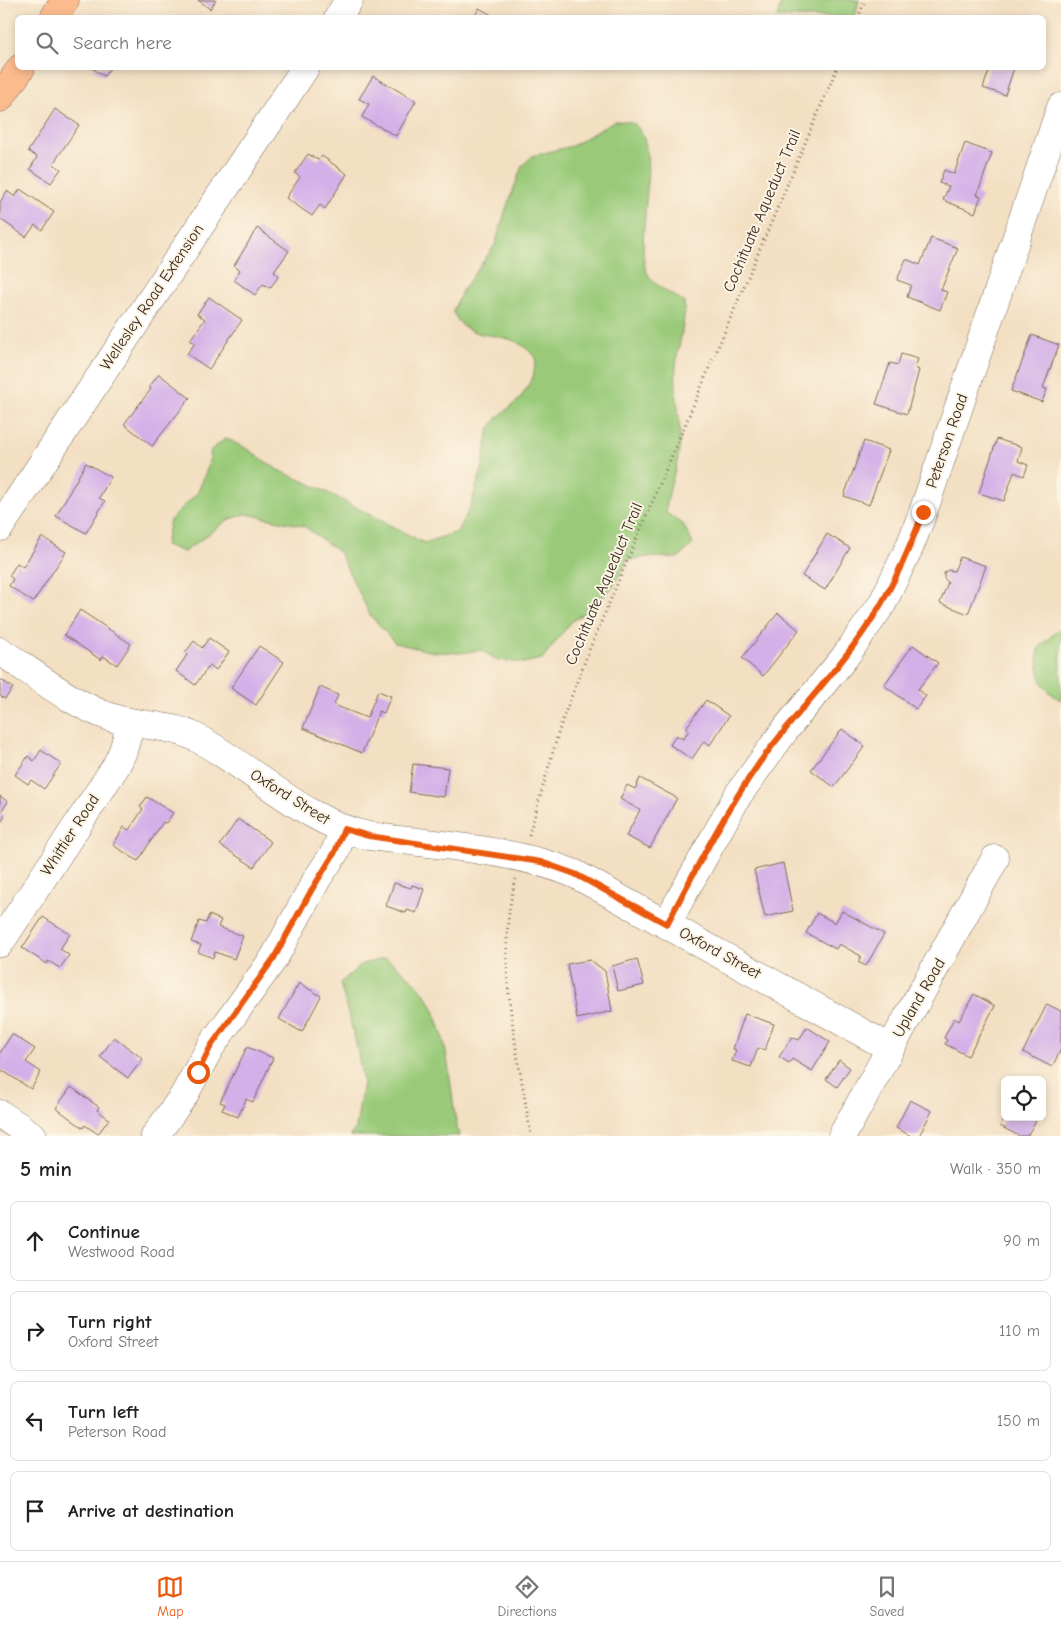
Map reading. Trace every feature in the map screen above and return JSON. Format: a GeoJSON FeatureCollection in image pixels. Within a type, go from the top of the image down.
{"type":"FeatureCollection","features":[{"type":"Feature","properties":{"kind":"main road"},"geometry":{"type":"LineString","coordinates":[[56,15],[65,0]]}},
{"type":"Feature","properties":{"kind":"main road"},"geometry":{"type":"LineString","coordinates":[[0,98],[19,70]]}},
{"type":"Feature","properties":{"kind":"street"},"geometry":{"type":"LineString","coordinates":[[340,15],[349,0]]}},
{"type":"Feature","properties":{"kind":"street","name":"Wellesley Road Extension"},"geometry":{"type":"LineString","coordinates":[[0,527],[304,70]]}},
{"type":"Feature","properties":{"kind":"street","name":"Peterson Road"},"geometry":{"type":"LineString","coordinates":[[667,924],[738,795],[784,730],[864,631],[898,574],[923,512],[1061,107]]}},
{"type":"Feature","properties":{"kind":"street","name":"Oxford Street"},"geometry":{"type":"LineString","coordinates":[[0,651],[78,703],[110,717],[131,723],[163,726],[194,737],[321,818],[344,829],[369,836],[522,858],[549,864],[575,874],[890,1048]]}},
{"type":"Feature","properties":{"kind":"street","name":"Whittier Road"},"geometry":{"type":"LineString","coordinates":[[0,942],[116,766],[123,751],[131,723]]}},
{"type":"Feature","properties":{"kind":"street"},"geometry":{"type":"LineString","coordinates":[[155,1136],[184,1095],[211,1046],[274,958],[314,885],[335,852],[344,829]]}},
{"type":"Feature","properties":{"kind":"street","name":"Upland Road"},"geometry":{"type":"LineString","coordinates":[[842,1136],[996,859]]}},
{"type":"Feature","properties":{"kind":"street"},"geometry":{"type":"LineString","coordinates":[[0,1114],[33,1136]]}},
{"type":"Feature","properties":{"kind":"path"},"geometry":{"type":"LineString","coordinates":[[859,15],[866,0]]}},
{"type":"Feature","properties":{"kind":"path","name":"Cochituate Aqueduct Trail"},"geometry":{"type":"LineString","coordinates":[[531,1136],[507,960],[509,916],[513,891],[522,858],[561,724],[590,648],[836,70]]}},
{"type":"Feature","properties":{"kind":"green space"},"geometry":{"type":"Polygon","coordinates":[[[782,0],[859,0],[855,15],[778,15],[782,0]]]}},
{"type":"Feature","properties":{"kind":"green space"},"geometry":{"type":"Polygon","coordinates":[[[614,121],[630,122],[641,131],[646,147],[648,167],[643,255],[646,270],[657,285],[684,302],[684,318],[676,375],[680,447],[666,513],[683,524],[693,544],[678,558],[648,557],[628,560],[613,586],[595,606],[572,621],[542,659],[523,663],[497,660],[481,650],[460,653],[433,652],[395,643],[370,615],[339,552],[304,526],[246,514],[228,520],[184,552],[165,545],[170,520],[198,492],[208,467],[211,450],[226,438],[249,450],[278,470],[319,488],[424,543],[457,532],[471,505],[482,469],[489,429],[499,416],[520,399],[533,377],[536,359],[517,342],[470,330],[460,323],[453,311],[462,291],[495,245],[522,166],[532,156],[572,146],[614,121]]]}},
{"type":"Feature","properties":{"kind":"green space"},"geometry":{"type":"Polygon","coordinates":[[[1061,627],[1061,700],[1048,690],[1041,679],[1038,665],[1038,649],[1061,627]]]}},
{"type":"Feature","properties":{"kind":"green space"},"geometry":{"type":"Polygon","coordinates":[[[386,958],[417,984],[427,997],[438,1020],[446,1053],[459,1136],[350,1136],[356,1128],[363,1082],[356,1043],[340,983],[362,964],[386,958]]]}},
{"type":"Feature","properties":{"kind":"building"},"geometry":{"type":"Polygon","coordinates":[[[198,0],[216,0],[210,9],[198,0]]]}},
{"type":"Feature","properties":{"kind":"building"},"geometry":{"type":"Polygon","coordinates":[[[479,8],[492,15],[476,15],[479,8]]]}},
{"type":"Feature","properties":{"kind":"building"},"geometry":{"type":"Polygon","coordinates":[[[95,70],[108,70],[104,76],[95,70]]]}},
{"type":"Feature","properties":{"kind":"building"},"geometry":{"type":"Polygon","coordinates":[[[989,70],[1013,70],[1005,95],[983,88],[989,70]]]}},
{"type":"Feature","properties":{"kind":"building"},"geometry":{"type":"Polygon","coordinates":[[[373,76],[416,101],[396,136],[362,117],[369,104],[359,99],[373,76]]]}},
{"type":"Feature","properties":{"kind":"building"},"geometry":{"type":"Polygon","coordinates":[[[55,109],[79,125],[53,164],[61,169],[51,183],[30,169],[37,157],[28,151],[55,109]]]}},
{"type":"Feature","properties":{"kind":"building"},"geometry":{"type":"Polygon","coordinates":[[[965,143],[992,153],[977,195],[981,196],[975,213],[943,200],[949,186],[939,183],[944,170],[954,174],[965,143]]]}},
{"type":"Feature","properties":{"kind":"building"},"geometry":{"type":"Polygon","coordinates":[[[308,154],[318,160],[322,156],[347,174],[325,209],[320,205],[312,216],[286,198],[300,177],[295,173],[308,154]]]}},
{"type":"Feature","properties":{"kind":"building"},"geometry":{"type":"Polygon","coordinates":[[[20,189],[54,212],[42,230],[35,225],[26,237],[0,219],[0,202],[7,191],[15,197],[20,189]]]}},
{"type":"Feature","properties":{"kind":"building"},"geometry":{"type":"Polygon","coordinates":[[[257,228],[289,251],[274,272],[279,276],[270,288],[263,284],[255,295],[234,280],[240,270],[234,266],[257,228]]]}},
{"type":"Feature","properties":{"kind":"building"},"geometry":{"type":"Polygon","coordinates":[[[931,238],[958,248],[941,290],[947,292],[940,310],[907,297],[911,285],[897,280],[906,259],[920,265],[931,238]]]}},
{"type":"Feature","properties":{"kind":"building"},"geometry":{"type":"Polygon","coordinates":[[[209,297],[242,320],[209,369],[187,354],[195,343],[190,340],[205,319],[197,314],[209,297]]]}},
{"type":"Feature","properties":{"kind":"building"},"geometry":{"type":"Polygon","coordinates":[[[1032,335],[1059,345],[1043,388],[1047,389],[1042,402],[1011,391],[1032,335]]]}},
{"type":"Feature","properties":{"kind":"building"},"geometry":{"type":"Polygon","coordinates":[[[901,354],[918,359],[915,368],[919,370],[907,414],[876,404],[890,363],[898,365],[901,354]]]}},
{"type":"Feature","properties":{"kind":"building"},"geometry":{"type":"Polygon","coordinates":[[[159,374],[190,398],[152,446],[124,424],[151,389],[149,387],[159,374]]]}},
{"type":"Feature","properties":{"kind":"building"},"geometry":{"type":"Polygon","coordinates":[[[997,439],[1022,447],[1018,461],[1028,465],[1024,476],[1014,472],[1004,501],[979,493],[997,439]]]}},
{"type":"Feature","properties":{"kind":"building"},"geometry":{"type":"Polygon","coordinates":[[[864,441],[889,450],[869,505],[844,496],[864,441]]]}},
{"type":"Feature","properties":{"kind":"building"},"geometry":{"type":"Polygon","coordinates":[[[86,463],[111,477],[99,498],[105,501],[86,533],[56,516],[86,463]]]}},
{"type":"Feature","properties":{"kind":"building"},"geometry":{"type":"Polygon","coordinates":[[[827,534],[850,548],[825,590],[802,576],[827,534]]]}},
{"type":"Feature","properties":{"kind":"building"},"geometry":{"type":"Polygon","coordinates":[[[42,537],[66,552],[33,602],[9,586],[13,579],[9,576],[17,563],[23,567],[42,537]]]}},
{"type":"Feature","properties":{"kind":"building"},"geometry":{"type":"Polygon","coordinates":[[[960,557],[986,566],[968,614],[940,603],[948,582],[944,578],[944,573],[948,570],[954,571],[960,557]]]}},
{"type":"Feature","properties":{"kind":"building"},"geometry":{"type":"Polygon","coordinates":[[[80,610],[131,644],[117,665],[103,656],[101,660],[64,635],[80,610]]]}},
{"type":"Feature","properties":{"kind":"building"},"geometry":{"type":"Polygon","coordinates":[[[778,613],[799,630],[763,676],[742,658],[778,613]]]}},
{"type":"Feature","properties":{"kind":"building"},"geometry":{"type":"Polygon","coordinates":[[[209,638],[229,652],[216,670],[210,665],[195,685],[176,671],[187,655],[185,653],[194,641],[202,648],[209,638]]]}},
{"type":"Feature","properties":{"kind":"building"},"geometry":{"type":"Polygon","coordinates":[[[913,645],[938,663],[918,689],[926,696],[916,709],[884,685],[913,645]]]}},
{"type":"Feature","properties":{"kind":"building"},"geometry":{"type":"Polygon","coordinates":[[[259,646],[284,662],[256,705],[231,688],[259,646]]]}},
{"type":"Feature","properties":{"kind":"building"},"geometry":{"type":"Polygon","coordinates":[[[0,679],[13,688],[5,699],[0,696],[0,679]]]}},
{"type":"Feature","properties":{"kind":"building"},"geometry":{"type":"Polygon","coordinates":[[[320,687],[338,695],[334,705],[367,718],[378,691],[391,696],[384,713],[379,711],[362,753],[303,728],[320,687]]]}},
{"type":"Feature","properties":{"kind":"building"},"geometry":{"type":"Polygon","coordinates":[[[706,700],[729,716],[710,745],[704,741],[692,759],[670,745],[676,735],[683,739],[689,730],[686,728],[706,700]]]}},
{"type":"Feature","properties":{"kind":"building"},"geometry":{"type":"Polygon","coordinates":[[[842,729],[865,746],[834,787],[811,770],[842,729]]]}},
{"type":"Feature","properties":{"kind":"building"},"geometry":{"type":"Polygon","coordinates":[[[41,750],[61,764],[44,789],[31,780],[28,784],[15,775],[28,756],[34,761],[41,750]]]}},
{"type":"Feature","properties":{"kind":"building"},"geometry":{"type":"Polygon","coordinates":[[[413,764],[448,768],[444,797],[409,792],[413,764]]]}},
{"type":"Feature","properties":{"kind":"building"},"geometry":{"type":"Polygon","coordinates":[[[640,778],[677,798],[650,848],[626,836],[640,810],[620,799],[627,785],[635,789],[640,778]]]}},
{"type":"Feature","properties":{"kind":"building"},"geometry":{"type":"Polygon","coordinates":[[[0,796],[8,802],[0,813],[0,796]]]}},
{"type":"Feature","properties":{"kind":"building"},"geometry":{"type":"Polygon","coordinates":[[[147,797],[173,813],[166,823],[163,822],[138,861],[113,845],[124,827],[129,830],[143,809],[140,807],[147,797]]]}},
{"type":"Feature","properties":{"kind":"building"},"geometry":{"type":"Polygon","coordinates":[[[0,813],[5,816],[0,824],[0,813]]]}},
{"type":"Feature","properties":{"kind":"building"},"geometry":{"type":"Polygon","coordinates":[[[238,819],[271,842],[254,867],[220,845],[238,819]]]}},
{"type":"Feature","properties":{"kind":"building"},"geometry":{"type":"Polygon","coordinates":[[[783,863],[793,911],[765,917],[754,870],[783,863]]]}},
{"type":"Feature","properties":{"kind":"building"},"geometry":{"type":"Polygon","coordinates":[[[394,883],[411,888],[412,885],[424,889],[416,913],[407,910],[406,913],[386,906],[394,883]]]}},
{"type":"Feature","properties":{"kind":"building"},"geometry":{"type":"Polygon","coordinates":[[[842,911],[884,934],[866,966],[858,962],[861,956],[839,944],[836,949],[806,933],[817,913],[835,923],[842,911]]]}},
{"type":"Feature","properties":{"kind":"building"},"geometry":{"type":"Polygon","coordinates":[[[209,915],[221,920],[218,927],[243,936],[234,959],[215,952],[213,958],[198,952],[201,945],[191,942],[199,921],[206,923],[209,915]]]}},
{"type":"Feature","properties":{"kind":"building"},"geometry":{"type":"Polygon","coordinates":[[[43,917],[70,934],[60,949],[69,955],[60,968],[48,961],[47,964],[22,948],[43,917]]]}},
{"type":"Feature","properties":{"kind":"building"},"geometry":{"type":"Polygon","coordinates":[[[637,959],[644,985],[618,991],[612,966],[637,959]]]}},
{"type":"Feature","properties":{"kind":"building"},"geometry":{"type":"Polygon","coordinates":[[[590,960],[605,971],[612,1011],[577,1019],[567,964],[590,960]]]}},
{"type":"Feature","properties":{"kind":"building"},"geometry":{"type":"Polygon","coordinates":[[[299,983],[321,996],[302,1032],[279,1019],[299,983]]]}},
{"type":"Feature","properties":{"kind":"building"},"geometry":{"type":"Polygon","coordinates":[[[974,994],[995,1006],[968,1056],[945,1044],[947,1040],[944,1038],[954,1018],[959,1021],[974,994]]]}},
{"type":"Feature","properties":{"kind":"building"},"geometry":{"type":"Polygon","coordinates":[[[1047,1004],[1061,1011],[1061,1049],[1052,1067],[1023,1052],[1047,1004]]]}},
{"type":"Feature","properties":{"kind":"building"},"geometry":{"type":"Polygon","coordinates":[[[745,1014],[774,1024],[765,1050],[758,1048],[751,1067],[732,1061],[736,1050],[733,1049],[745,1014]]]}},
{"type":"Feature","properties":{"kind":"building"},"geometry":{"type":"Polygon","coordinates":[[[807,1027],[830,1042],[812,1071],[792,1059],[789,1063],[779,1057],[792,1037],[799,1040],[807,1027]]]}},
{"type":"Feature","properties":{"kind":"building"},"geometry":{"type":"Polygon","coordinates":[[[12,1034],[35,1049],[26,1062],[41,1072],[31,1089],[0,1069],[0,1053],[12,1034]]]}},
{"type":"Feature","properties":{"kind":"building"},"geometry":{"type":"Polygon","coordinates":[[[114,1037],[143,1059],[128,1078],[100,1057],[114,1037]]]}},
{"type":"Feature","properties":{"kind":"building"},"geometry":{"type":"Polygon","coordinates":[[[247,1047],[273,1058],[253,1102],[246,1099],[238,1117],[222,1110],[225,1104],[220,1102],[247,1047]]]}},
{"type":"Feature","properties":{"kind":"building"},"geometry":{"type":"Polygon","coordinates":[[[839,1060],[850,1068],[837,1087],[826,1079],[839,1060]]]}},
{"type":"Feature","properties":{"kind":"building"},"geometry":{"type":"Polygon","coordinates":[[[71,1087],[99,1107],[97,1110],[109,1119],[98,1134],[85,1125],[83,1128],[56,1108],[71,1087]]]}},
{"type":"Feature","properties":{"kind":"building"},"geometry":{"type":"Polygon","coordinates":[[[910,1100],[932,1111],[919,1136],[911,1136],[896,1128],[910,1100]]]}},
{"type":"Feature","properties":{"kind":"building"},"geometry":{"type":"Polygon","coordinates":[[[1003,1121],[1036,1121],[1027,1136],[1019,1136],[1000,1126],[1003,1121]]]}},
{"type":"Feature","properties":{"kind":"route"},"geometry":{"type":"LineString","coordinates":[[198,1072],[207,1052],[274,958],[339,845],[344,829],[356,834],[522,858],[557,866],[667,924],[716,832],[760,762],[844,658],[882,604],[898,574],[923,512]]}}]}
